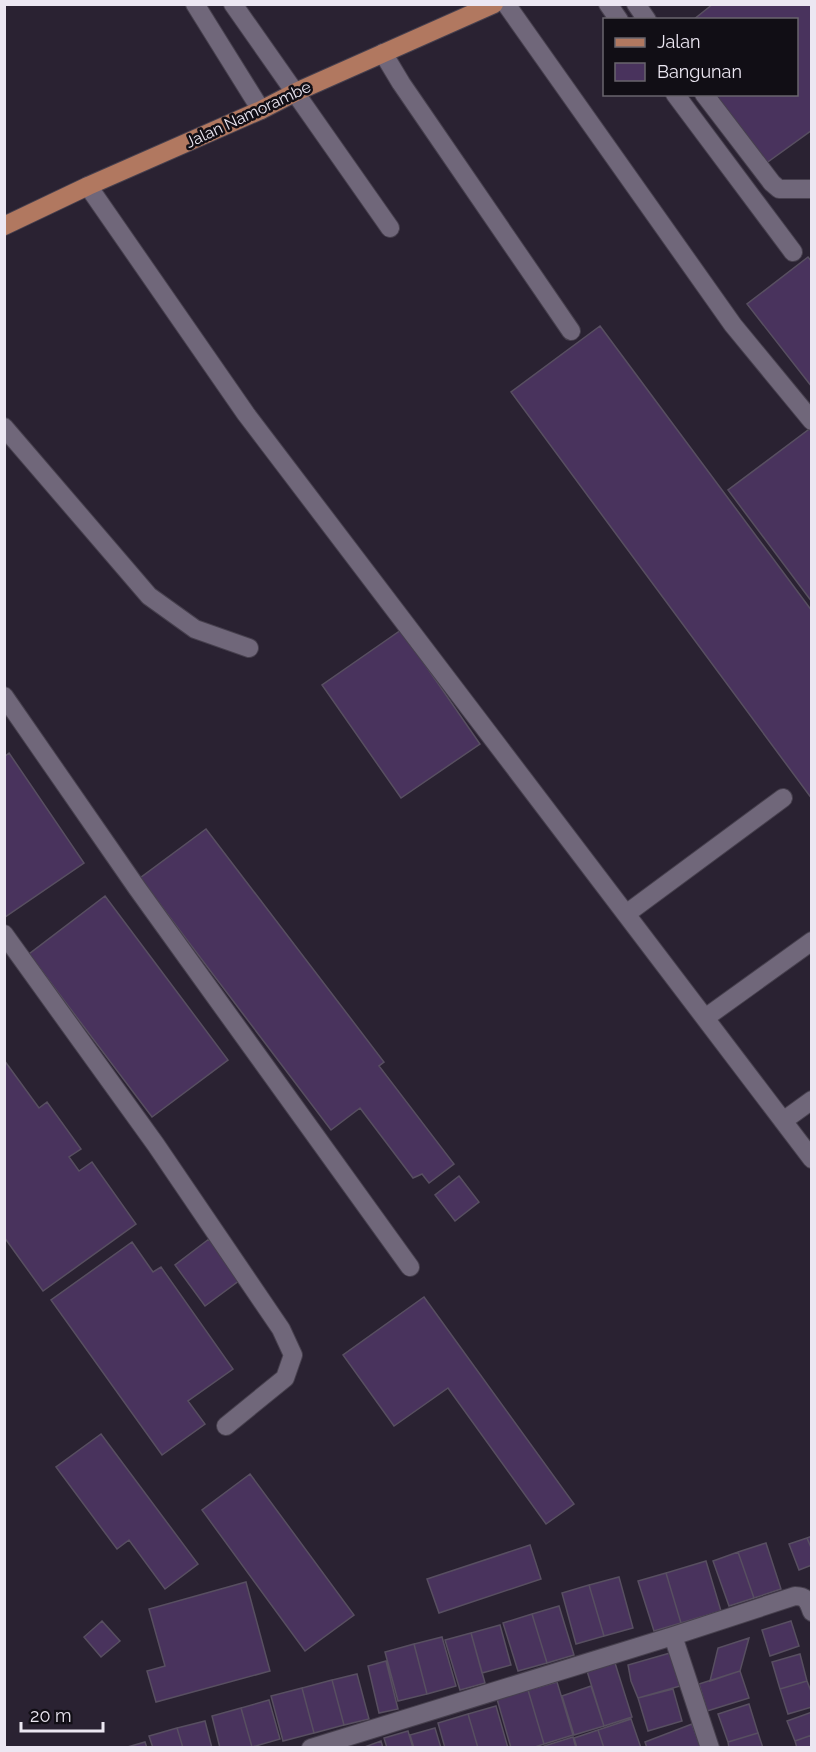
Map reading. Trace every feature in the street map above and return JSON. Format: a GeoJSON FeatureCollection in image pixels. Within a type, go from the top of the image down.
{"type":"FeatureCollection","features":[{"type":"Feature","properties":{"kind":"main road","name":"Jalan Namorambe"},"geometry":{"type":"LineString","coordinates":[[4,226],[494,4]]}},
{"type":"Feature","properties":{"kind":"street"},"geometry":{"type":"LineString","coordinates":[[195,4],[261,110]]}},
{"type":"Feature","properties":{"kind":"street"},"geometry":{"type":"LineString","coordinates":[[233,4],[390,228]]}},
{"type":"Feature","properties":{"kind":"street"},"geometry":{"type":"LineString","coordinates":[[506,4],[733,325],[812,421]]}},
{"type":"Feature","properties":{"kind":"street"},"geometry":{"type":"LineString","coordinates":[[608,4],[618,18]]}},
{"type":"Feature","properties":{"kind":"street"},"geometry":{"type":"LineString","coordinates":[[636,4],[646,18]]}},
{"type":"Feature","properties":{"kind":"street"},"geometry":{"type":"LineString","coordinates":[[383,53],[401,83],[571,331]]}},
{"type":"Feature","properties":{"kind":"street"},"geometry":{"type":"LineString","coordinates":[[676,96],[793,252]]}},
{"type":"Feature","properties":{"kind":"street"},"geometry":{"type":"LineString","coordinates":[[706,96],[772,183],[779,189],[812,189]]}},
{"type":"Feature","properties":{"kind":"street"},"geometry":{"type":"LineString","coordinates":[[88,186],[246,414],[812,1158]]}},
{"type":"Feature","properties":{"kind":"street"},"geometry":{"type":"LineString","coordinates":[[4,427],[148,596],[195,629],[249,648]]}},
{"type":"Feature","properties":{"kind":"street"},"geometry":{"type":"LineString","coordinates":[[4,696],[137,888],[411,1267]]}},
{"type":"Feature","properties":{"kind":"street"},"geometry":{"type":"LineString","coordinates":[[626,914],[783,798]]}},
{"type":"Feature","properties":{"kind":"street"},"geometry":{"type":"LineString","coordinates":[[4,934],[156,1145],[290,1346],[293,1355],[285,1378],[226,1426]]}},
{"type":"Feature","properties":{"kind":"street"},"geometry":{"type":"LineString","coordinates":[[705,1018],[812,942]]}},
{"type":"Feature","properties":{"kind":"street"},"geometry":{"type":"LineString","coordinates":[[783,1121],[812,1100]]}},
{"type":"Feature","properties":{"kind":"street"},"geometry":{"type":"LineString","coordinates":[[311,1748],[795,1596],[805,1597],[812,1612]]}},
{"type":"Feature","properties":{"kind":"street"},"geometry":{"type":"LineString","coordinates":[[673,1636],[710,1748]]}},
{"type":"Feature","properties":{"kind":"building"},"geometry":{"type":"Polygon","coordinates":[[[713,4],[812,4],[812,130],[765,164],[714,96],[798,96],[798,18],[696,18],[713,4]]]}},
{"type":"Feature","properties":{"kind":"building"},"geometry":{"type":"Polygon","coordinates":[[[808,257],[812,262],[812,387],[747,304],[808,257]]]}},
{"type":"Feature","properties":{"kind":"building"},"geometry":{"type":"Polygon","coordinates":[[[600,326],[812,611],[812,799],[511,392],[600,326]]]}},
{"type":"Feature","properties":{"kind":"building"},"geometry":{"type":"Polygon","coordinates":[[[812,427],[812,602],[728,490],[812,427]]]}},
{"type":"Feature","properties":{"kind":"building"},"geometry":{"type":"Polygon","coordinates":[[[401,630],[480,744],[401,798],[322,685],[401,630]]]}},
{"type":"Feature","properties":{"kind":"building"},"geometry":{"type":"Polygon","coordinates":[[[9,753],[84,863],[5,917],[4,757],[9,753]]]}},
{"type":"Feature","properties":{"kind":"building"},"geometry":{"type":"Polygon","coordinates":[[[206,829],[384,1062],[379,1066],[454,1164],[429,1183],[422,1174],[413,1178],[360,1108],[331,1130],[140,878],[206,829]]]}},
{"type":"Feature","properties":{"kind":"building"},"geometry":{"type":"Polygon","coordinates":[[[105,896],[228,1060],[152,1117],[29,954],[105,896]]]}},
{"type":"Feature","properties":{"kind":"building"},"geometry":{"type":"Polygon","coordinates":[[[4,1060],[39,1108],[47,1102],[81,1149],[69,1157],[79,1171],[92,1162],[136,1224],[43,1291],[4,1237],[4,1060]]]}},
{"type":"Feature","properties":{"kind":"building"},"geometry":{"type":"Polygon","coordinates":[[[459,1176],[479,1202],[455,1221],[435,1195],[459,1176]]]}},
{"type":"Feature","properties":{"kind":"building"},"geometry":{"type":"Polygon","coordinates":[[[209,1239],[240,1280],[205,1306],[175,1265],[209,1239]]]}},
{"type":"Feature","properties":{"kind":"building"},"geometry":{"type":"Polygon","coordinates":[[[132,1242],[153,1272],[161,1267],[233,1369],[188,1401],[205,1424],[162,1455],[51,1300],[132,1242]]]}},
{"type":"Feature","properties":{"kind":"building"},"geometry":{"type":"Polygon","coordinates":[[[424,1297],[574,1504],[546,1524],[448,1388],[394,1426],[343,1355],[424,1297]]]}},
{"type":"Feature","properties":{"kind":"building"},"geometry":{"type":"Polygon","coordinates":[[[101,1434],[198,1564],[165,1589],[129,1540],[117,1549],[56,1467],[101,1434]]]}},
{"type":"Feature","properties":{"kind":"building"},"geometry":{"type":"Polygon","coordinates":[[[250,1474],[354,1615],[305,1651],[202,1510],[250,1474]]]}},
{"type":"Feature","properties":{"kind":"building"},"geometry":{"type":"Polygon","coordinates":[[[812,1536],[812,1550],[807,1538],[812,1536]]]}},
{"type":"Feature","properties":{"kind":"building"},"geometry":{"type":"Polygon","coordinates":[[[807,1538],[812,1550],[812,1565],[799,1570],[789,1544],[807,1538]]]}},
{"type":"Feature","properties":{"kind":"building"},"geometry":{"type":"Polygon","coordinates":[[[766,1543],[781,1589],[754,1598],[738,1552],[766,1543]]]}},
{"type":"Feature","properties":{"kind":"building"},"geometry":{"type":"Polygon","coordinates":[[[530,1545],[541,1579],[439,1613],[427,1579],[530,1545]]]}},
{"type":"Feature","properties":{"kind":"building"},"geometry":{"type":"Polygon","coordinates":[[[738,1552],[754,1598],[729,1606],[713,1561],[738,1552]]]}},
{"type":"Feature","properties":{"kind":"building"},"geometry":{"type":"Polygon","coordinates":[[[706,1561],[721,1611],[681,1623],[666,1573],[706,1561]]]}},
{"type":"Feature","properties":{"kind":"building"},"geometry":{"type":"Polygon","coordinates":[[[666,1573],[681,1623],[654,1631],[638,1581],[666,1573]]]}},
{"type":"Feature","properties":{"kind":"building"},"geometry":{"type":"Polygon","coordinates":[[[619,1577],[633,1628],[604,1636],[589,1585],[619,1577]]]}},
{"type":"Feature","properties":{"kind":"building"},"geometry":{"type":"Polygon","coordinates":[[[246,1582],[270,1671],[156,1702],[147,1671],[165,1666],[149,1609],[246,1582]]]}},
{"type":"Feature","properties":{"kind":"building"},"geometry":{"type":"Polygon","coordinates":[[[589,1585],[604,1636],[576,1644],[562,1593],[589,1585]]]}},
{"type":"Feature","properties":{"kind":"building"},"geometry":{"type":"Polygon","coordinates":[[[559,1606],[574,1655],[547,1663],[532,1614],[559,1606]]]}},
{"type":"Feature","properties":{"kind":"building"},"geometry":{"type":"Polygon","coordinates":[[[532,1614],[547,1663],[518,1671],[503,1623],[532,1614]]]}},
{"type":"Feature","properties":{"kind":"building"},"geometry":{"type":"Polygon","coordinates":[[[102,1621],[120,1641],[101,1657],[84,1637],[102,1621]]]}},
{"type":"Feature","properties":{"kind":"building"},"geometry":{"type":"Polygon","coordinates":[[[791,1621],[799,1646],[770,1656],[762,1630],[791,1621]]]}},
{"type":"Feature","properties":{"kind":"building"},"geometry":{"type":"Polygon","coordinates":[[[500,1625],[511,1665],[482,1673],[471,1633],[500,1625]]]}},
{"type":"Feature","properties":{"kind":"building"},"geometry":{"type":"Polygon","coordinates":[[[471,1633],[485,1683],[460,1690],[445,1640],[471,1633]]]}},
{"type":"Feature","properties":{"kind":"building"},"geometry":{"type":"Polygon","coordinates":[[[442,1637],[456,1686],[427,1694],[414,1644],[442,1637]]]}},
{"type":"Feature","properties":{"kind":"building"},"geometry":{"type":"Polygon","coordinates":[[[749,1638],[740,1671],[710,1681],[718,1648],[749,1638]]]}},
{"type":"Feature","properties":{"kind":"building"},"geometry":{"type":"Polygon","coordinates":[[[414,1644],[427,1694],[398,1701],[385,1652],[414,1644]]]}},
{"type":"Feature","properties":{"kind":"building"},"geometry":{"type":"Polygon","coordinates":[[[670,1653],[680,1686],[638,1698],[628,1665],[670,1653]]]}},
{"type":"Feature","properties":{"kind":"building"},"geometry":{"type":"Polygon","coordinates":[[[800,1654],[807,1681],[780,1689],[772,1662],[800,1654]]]}},
{"type":"Feature","properties":{"kind":"building"},"geometry":{"type":"Polygon","coordinates":[[[386,1661],[398,1709],[379,1713],[368,1666],[386,1661]]]}},
{"type":"Feature","properties":{"kind":"building"},"geometry":{"type":"Polygon","coordinates":[[[615,1663],[632,1717],[604,1726],[587,1671],[615,1663]]]}},
{"type":"Feature","properties":{"kind":"building"},"geometry":{"type":"Polygon","coordinates":[[[740,1671],[749,1698],[707,1711],[699,1684],[740,1671]]]}},
{"type":"Feature","properties":{"kind":"building"},"geometry":{"type":"Polygon","coordinates":[[[357,1674],[369,1719],[344,1725],[332,1680],[357,1674]]]}},
{"type":"Feature","properties":{"kind":"building"},"geometry":{"type":"Polygon","coordinates":[[[332,1680],[344,1725],[314,1733],[302,1688],[332,1680]]]}},
{"type":"Feature","properties":{"kind":"building"},"geometry":{"type":"Polygon","coordinates":[[[807,1681],[812,1694],[812,1707],[788,1714],[780,1689],[807,1681]]]}},
{"type":"Feature","properties":{"kind":"building"},"geometry":{"type":"Polygon","coordinates":[[[557,1682],[573,1735],[544,1744],[528,1690],[557,1682]]]}},
{"type":"Feature","properties":{"kind":"building"},"geometry":{"type":"Polygon","coordinates":[[[591,1686],[604,1726],[574,1735],[562,1696],[591,1686]]]}},
{"type":"Feature","properties":{"kind":"building"},"geometry":{"type":"Polygon","coordinates":[[[302,1688],[314,1733],[283,1741],[271,1696],[302,1688]]]}},
{"type":"Feature","properties":{"kind":"building"},"geometry":{"type":"Polygon","coordinates":[[[673,1689],[682,1721],[648,1731],[638,1698],[673,1689]]]}},
{"type":"Feature","properties":{"kind":"building"},"geometry":{"type":"Polygon","coordinates":[[[528,1690],[544,1744],[532,1748],[511,1748],[497,1699],[528,1690]]]}},
{"type":"Feature","properties":{"kind":"building"},"geometry":{"type":"Polygon","coordinates":[[[269,1700],[280,1739],[252,1747],[241,1708],[269,1700]]]}},
{"type":"Feature","properties":{"kind":"building"},"geometry":{"type":"Polygon","coordinates":[[[749,1704],[758,1733],[728,1742],[718,1714],[749,1704]]]}},
{"type":"Feature","properties":{"kind":"building"},"geometry":{"type":"Polygon","coordinates":[[[496,1706],[508,1748],[478,1748],[468,1714],[496,1706]]]}},
{"type":"Feature","properties":{"kind":"building"},"geometry":{"type":"Polygon","coordinates":[[[241,1708],[252,1747],[220,1748],[212,1716],[241,1708]]]}},
{"type":"Feature","properties":{"kind":"building"},"geometry":{"type":"Polygon","coordinates":[[[812,1712],[812,1735],[795,1741],[787,1721],[812,1712]]]}},
{"type":"Feature","properties":{"kind":"building"},"geometry":{"type":"Polygon","coordinates":[[[468,1714],[478,1748],[445,1748],[438,1723],[468,1714]]]}},
{"type":"Feature","properties":{"kind":"building"},"geometry":{"type":"Polygon","coordinates":[[[631,1719],[641,1748],[604,1748],[598,1730],[631,1719]]]}},
{"type":"Feature","properties":{"kind":"building"},"geometry":{"type":"Polygon","coordinates":[[[205,1721],[212,1748],[183,1748],[177,1728],[205,1721]]]}},
{"type":"Feature","properties":{"kind":"building"},"geometry":{"type":"Polygon","coordinates":[[[692,1724],[701,1748],[647,1748],[645,1742],[692,1724]]]}},
{"type":"Feature","properties":{"kind":"building"},"geometry":{"type":"Polygon","coordinates":[[[177,1728],[183,1748],[153,1748],[149,1736],[177,1728]]]}},
{"type":"Feature","properties":{"kind":"building"},"geometry":{"type":"Polygon","coordinates":[[[435,1728],[441,1748],[414,1748],[410,1735],[435,1728]]]}},
{"type":"Feature","properties":{"kind":"building"},"geometry":{"type":"Polygon","coordinates":[[[598,1730],[604,1748],[577,1748],[574,1738],[598,1730]]]}},
{"type":"Feature","properties":{"kind":"building"},"geometry":{"type":"Polygon","coordinates":[[[408,1731],[413,1748],[387,1748],[384,1738],[408,1731]]]}},
{"type":"Feature","properties":{"kind":"building"},"geometry":{"type":"Polygon","coordinates":[[[758,1733],[763,1748],[729,1748],[728,1742],[758,1733]]]}},
{"type":"Feature","properties":{"kind":"building"},"geometry":{"type":"Polygon","coordinates":[[[812,1735],[812,1748],[797,1748],[795,1741],[812,1735]]]}},
{"type":"Feature","properties":{"kind":"building"},"geometry":{"type":"Polygon","coordinates":[[[573,1737],[576,1748],[544,1748],[544,1746],[573,1737]]]}},
{"type":"Feature","properties":{"kind":"building"},"geometry":{"type":"Polygon","coordinates":[[[381,1741],[383,1748],[362,1748],[381,1741]]]}},
{"type":"Feature","properties":{"kind":"building"},"geometry":{"type":"Polygon","coordinates":[[[145,1742],[147,1748],[124,1748],[145,1742]]]}}]}
